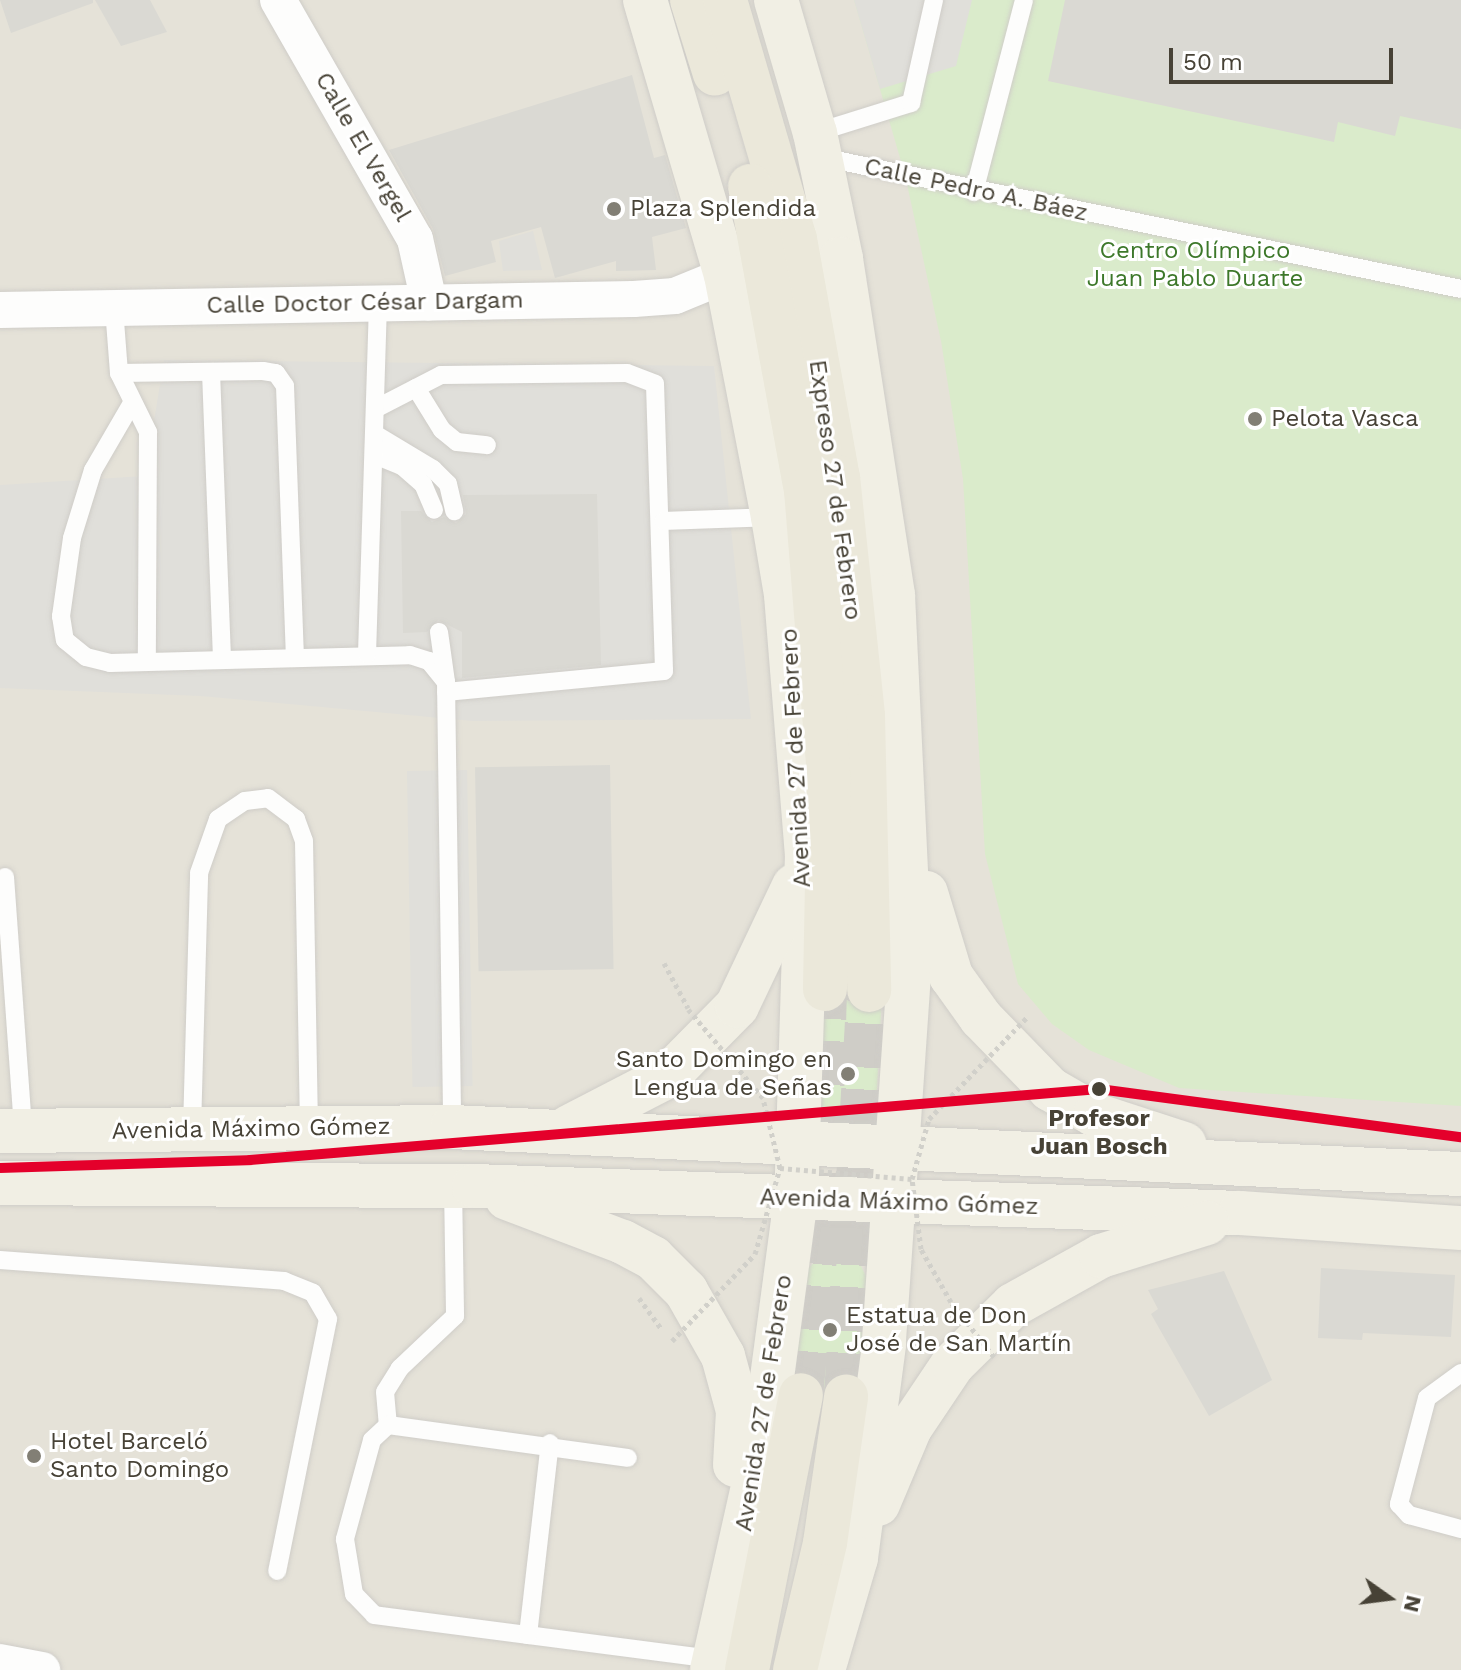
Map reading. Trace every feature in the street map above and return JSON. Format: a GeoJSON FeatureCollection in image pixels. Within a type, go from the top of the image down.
{"type":"FeatureCollection","features":[{"type":"Feature","properties":{"kind":"highway","name":"Expreso 27 de Febrero"},"geometry":{"type":"LineString","coordinates":[[692,0],[758,214],[806,490],[829,779],[825,989]]}},
{"type":"Feature","properties":{"kind":"highway","name":"Expreso 27 de Febrero"},"geometry":{"type":"LineString","coordinates":[[725,0],[795,239],[838,477],[864,730],[869,990]]}},
{"type":"Feature","properties":{"kind":"highway"},"geometry":{"type":"LineString","coordinates":[[725,1666],[801,1395]]}},
{"type":"Feature","properties":{"kind":"highway"},"geometry":{"type":"LineString","coordinates":[[795,1670],[825,1543],[846,1397]]}},
{"type":"Feature","properties":{"kind":"main road","name":"Avenida 27 de Febrero"},"geometry":{"type":"LineString","coordinates":[[645,0],[726,275],[773,517],[786,595],[807,854],[790,1169],[764,1437],[730,1586],[725,1666]]}},
{"type":"Feature","properties":{"kind":"main road"},"geometry":{"type":"LineString","coordinates":[[776,0],[817,145],[861,376],[893,595],[910,959],[903,1176],[856,1558]]}},
{"type":"Feature","properties":{"kind":"main road"},"geometry":{"type":"LineString","coordinates":[[900,764],[934,933],[951,976],[981,1018],[1050,1089],[1095,1115],[1239,1161]]}},
{"type":"Feature","properties":{"kind":"main road"},"geometry":{"type":"LineString","coordinates":[[559,1131],[594,1119],[668,1076],[737,1006],[807,854]]}},
{"type":"Feature","properties":{"kind":"main road","name":"Avenida Máximo Gómez"},"geometry":{"type":"LineString","coordinates":[[12,1131],[452,1127],[559,1131],[790,1169],[903,1176],[1240,1213],[1461,1228]]}},
{"type":"Feature","properties":{"kind":"main road","name":"Avenida Máximo Gómez"},"geometry":{"type":"LineString","coordinates":[[0,1183],[464,1185],[790,1169],[903,1176],[1239,1161],[1461,1174]]}},
{"type":"Feature","properties":{"kind":"main road"},"geometry":{"type":"LineString","coordinates":[[464,1185],[623,1242],[653,1258],[686,1291],[723,1356],[738,1411],[730,1586]]}},
{"type":"Feature","properties":{"kind":"main road"},"geometry":{"type":"LineString","coordinates":[[823,1670],[856,1558],[910,1428],[953,1364],[1013,1305],[1101,1256],[1240,1213]]}},
{"type":"Feature","properties":{"kind":"street","name":"Calle El Vergel"},"geometry":{"type":"LineString","coordinates":[[278,0],[415,239],[429,302]]}},
{"type":"Feature","properties":{"kind":"street","name":"Calle Doctor César Dargam"},"geometry":{"type":"LineString","coordinates":[[0,310],[675,296],[726,275]]}},
{"type":"Feature","properties":{"kind":"street"},"geometry":{"type":"LineString","coordinates":[[0,1662],[42,1670]]}},
{"type":"Feature","properties":{"kind":"lane"},"geometry":{"type":"LineString","coordinates":[[817,145],[911,103],[934,0]]}},
{"type":"Feature","properties":{"kind":"lane"},"geometry":{"type":"LineString","coordinates":[[974,192],[1024,0]]}},
{"type":"Feature","properties":{"kind":"lane","name":"Calle Pedro A. Báez"},"geometry":{"type":"LineString","coordinates":[[817,145],[974,192],[1461,289]]}},
{"type":"Feature","properties":{"kind":"lane"},"geometry":{"type":"LineString","coordinates":[[367,654],[378,436],[378,303]]}},
{"type":"Feature","properties":{"kind":"lane"},"geometry":{"type":"LineString","coordinates":[[114,308],[119,373],[132,403],[145,414],[148,432],[147,661]]}},
{"type":"Feature","properties":{"kind":"lane"},"geometry":{"type":"LineString","coordinates":[[211,372],[222,659]]}},
{"type":"Feature","properties":{"kind":"lane"},"geometry":{"type":"LineString","coordinates":[[119,373],[276,373],[285,386],[295,656]]}},
{"type":"Feature","properties":{"kind":"lane"},"geometry":{"type":"LineString","coordinates":[[377,408],[441,375],[644,375],[655,384],[660,404],[664,671],[446,687]]}},
{"type":"Feature","properties":{"kind":"lane"},"geometry":{"type":"LineString","coordinates":[[416,388],[442,430],[457,442],[487,445]]}},
{"type":"Feature","properties":{"kind":"lane"},"geometry":{"type":"LineString","coordinates":[[132,403],[93,470],[72,538],[61,616],[65,640],[86,657],[147,661],[367,654],[429,661],[446,687]]}},
{"type":"Feature","properties":{"kind":"lane"},"geometry":{"type":"LineString","coordinates":[[378,436],[433,469],[448,484],[454,511]]}},
{"type":"Feature","properties":{"kind":"lane"},"geometry":{"type":"LineString","coordinates":[[377,456],[402,466],[423,484],[434,510]]}},
{"type":"Feature","properties":{"kind":"lane"},"geometry":{"type":"LineString","coordinates":[[664,521],[773,517]]}},
{"type":"Feature","properties":{"kind":"lane"},"geometry":{"type":"LineString","coordinates":[[439,632],[446,687],[452,1127]]}},
{"type":"Feature","properties":{"kind":"lane"},"geometry":{"type":"LineString","coordinates":[[192,1129],[199,873],[218,819],[245,801],[268,798],[296,819],[304,841],[309,1129]]}},
{"type":"Feature","properties":{"kind":"lane"},"geometry":{"type":"LineString","coordinates":[[5,877],[12,1131]]}},
{"type":"Feature","properties":{"kind":"lane"},"geometry":{"type":"LineString","coordinates":[[388,1425],[385,1392],[400,1368],[455,1316],[464,1185]]}},
{"type":"Feature","properties":{"kind":"lane"},"geometry":{"type":"LineString","coordinates":[[0,1260],[284,1281],[313,1293],[328,1319],[277,1571]]}},
{"type":"Feature","properties":{"kind":"lane"},"geometry":{"type":"LineString","coordinates":[[1461,1373],[1427,1398],[1399,1504],[1409,1515],[1461,1529]]}},
{"type":"Feature","properties":{"kind":"lane"},"geometry":{"type":"LineString","coordinates":[[628,1458],[550,1443],[388,1425],[372,1440],[345,1539],[354,1594],[374,1615],[725,1666]]}},
{"type":"Feature","properties":{"kind":"lane"},"geometry":{"type":"LineString","coordinates":[[528,1635],[550,1443]]}},
{"type":"Feature","properties":{"kind":"path"},"geometry":{"type":"LineString","coordinates":[[640,1301],[672,1341],[755,1254],[790,1169],[763,1098],[688,1009],[664,963]]}},
{"type":"Feature","properties":{"kind":"path"},"geometry":{"type":"LineString","coordinates":[[994,1357],[951,1302],[921,1249],[903,1176],[929,1119],[1027,1017]]}},
{"type":"Feature","properties":{"kind":"path"},"geometry":{"type":"LineString","coordinates":[[790,1169],[903,1176]]}},
{"type":"Feature","properties":{"kind":"shaded area"},"geometry":{"type":"Polygon","coordinates":[[[0,0],[1461,0],[1461,1670],[0,1670],[0,0]]]}},
{"type":"Feature","properties":{"kind":"shaded area"},"geometry":{"type":"Polygon","coordinates":[[[854,0],[972,0],[956,66],[880,89],[854,0]]]}},
{"type":"Feature","properties":{"kind":"shaded area"},"geometry":{"type":"Polygon","coordinates":[[[533,231],[542,270],[503,271],[499,241],[533,231]]]}},
{"type":"Feature","properties":{"kind":"shaded area"},"geometry":{"type":"Polygon","coordinates":[[[164,360],[714,366],[751,719],[473,721],[201,696],[0,688],[0,485],[145,476],[164,360]]]}},
{"type":"Feature","properties":{"kind":"shaded area"},"geometry":{"type":"Polygon","coordinates":[[[467,770],[473,1086],[413,1087],[407,771],[467,770]]]}},
{"type":"Feature","properties":{"kind":"green space","name":"Centro Olímpico Juan Pablo Duarte"},"geometry":{"type":"Polygon","coordinates":[[[854,0],[1461,0],[1461,1106],[1179,1088],[1089,1050],[1052,1024],[1018,984],[985,854],[963,479],[941,341],[905,175],[854,0]]]}},
{"type":"Feature","properties":{"kind":"green space"},"geometry":{"type":"Polygon","coordinates":[[[810,990],[882,995],[876,1109],[849,1127],[833,1128],[808,1112],[810,990]]]}},
{"type":"Feature","properties":{"kind":"green space"},"geometry":{"type":"Polygon","coordinates":[[[818,1259],[859,1262],[874,1292],[862,1392],[789,1387],[798,1278],[818,1259]]]}},
{"type":"Feature","properties":{"kind":"building"},"geometry":{"type":"Polygon","coordinates":[[[0,0],[93,0],[93,3],[11,33],[0,0]]]}},
{"type":"Feature","properties":{"kind":"building"},"geometry":{"type":"Polygon","coordinates":[[[95,0],[150,0],[167,32],[121,46],[95,0]]]}},
{"type":"Feature","properties":{"kind":"building"},"geometry":{"type":"Polygon","coordinates":[[[1065,0],[1461,0],[1461,129],[1400,116],[1395,136],[1338,122],[1334,142],[1048,81],[1065,0]]]}},
{"type":"Feature","properties":{"kind":"building"},"geometry":{"type":"Polygon","coordinates":[[[632,75],[654,158],[665,155],[686,228],[652,237],[656,270],[616,271],[616,261],[555,278],[541,227],[491,241],[496,262],[445,276],[433,229],[389,150],[632,75]]]}},
{"type":"Feature","properties":{"kind":"building"},"geometry":{"type":"Polygon","coordinates":[[[597,494],[601,665],[462,678],[462,632],[438,620],[427,632],[403,633],[401,511],[421,511],[432,522],[444,517],[456,523],[466,514],[463,495],[597,494]]]}},
{"type":"Feature","properties":{"kind":"building"},"geometry":{"type":"Polygon","coordinates":[[[610,765],[614,969],[479,971],[475,767],[610,765]]]}},
{"type":"Feature","properties":{"kind":"building"},"geometry":{"type":"Polygon","coordinates":[[[1321,1268],[1455,1275],[1451,1337],[1363,1333],[1362,1340],[1318,1338],[1321,1268]]]}},
{"type":"Feature","properties":{"kind":"building"},"geometry":{"type":"Polygon","coordinates":[[[1224,1271],[1272,1380],[1209,1416],[1151,1314],[1158,1309],[1148,1290],[1224,1271]]]}},
{"type":"Feature","properties":{"kind":"tunnel"},"geometry":{"type":"LineString","coordinates":[[801,1395],[819,1217],[825,989]]}},
{"type":"Feature","properties":{"kind":"tunnel"},"geometry":{"type":"LineString","coordinates":[[846,1397],[869,990]]}},
{"type":"Feature","properties":{"kind":"transit line"},"geometry":{"type":"LineString","coordinates":[[0,1168],[250,1160],[1099,1089],[1461,1137]]}},
{"type":"Feature","properties":{"kind":"place","name":"Plaza Splendida"},"geometry":{"type":"Point","coordinates":[614,209]}},
{"type":"Feature","properties":{"kind":"place","name":"Pelota Vasca"},"geometry":{"type":"Point","coordinates":[1255,419]}},
{"type":"Feature","properties":{"kind":"place","name":"Santo Domingo en Lengua de Señas"},"geometry":{"type":"Point","coordinates":[848,1074]}},
{"type":"Feature","properties":{"kind":"place","name":"Profesor Juan Bosch"},"geometry":{"type":"Point","coordinates":[1099,1089]}},
{"type":"Feature","properties":{"kind":"place","name":"Estatua de Don José de San Martín"},"geometry":{"type":"Point","coordinates":[830,1330]}},
{"type":"Feature","properties":{"kind":"place","name":"Hotel Barceló Santo Domingo"},"geometry":{"type":"Point","coordinates":[34,1456]}}]}
